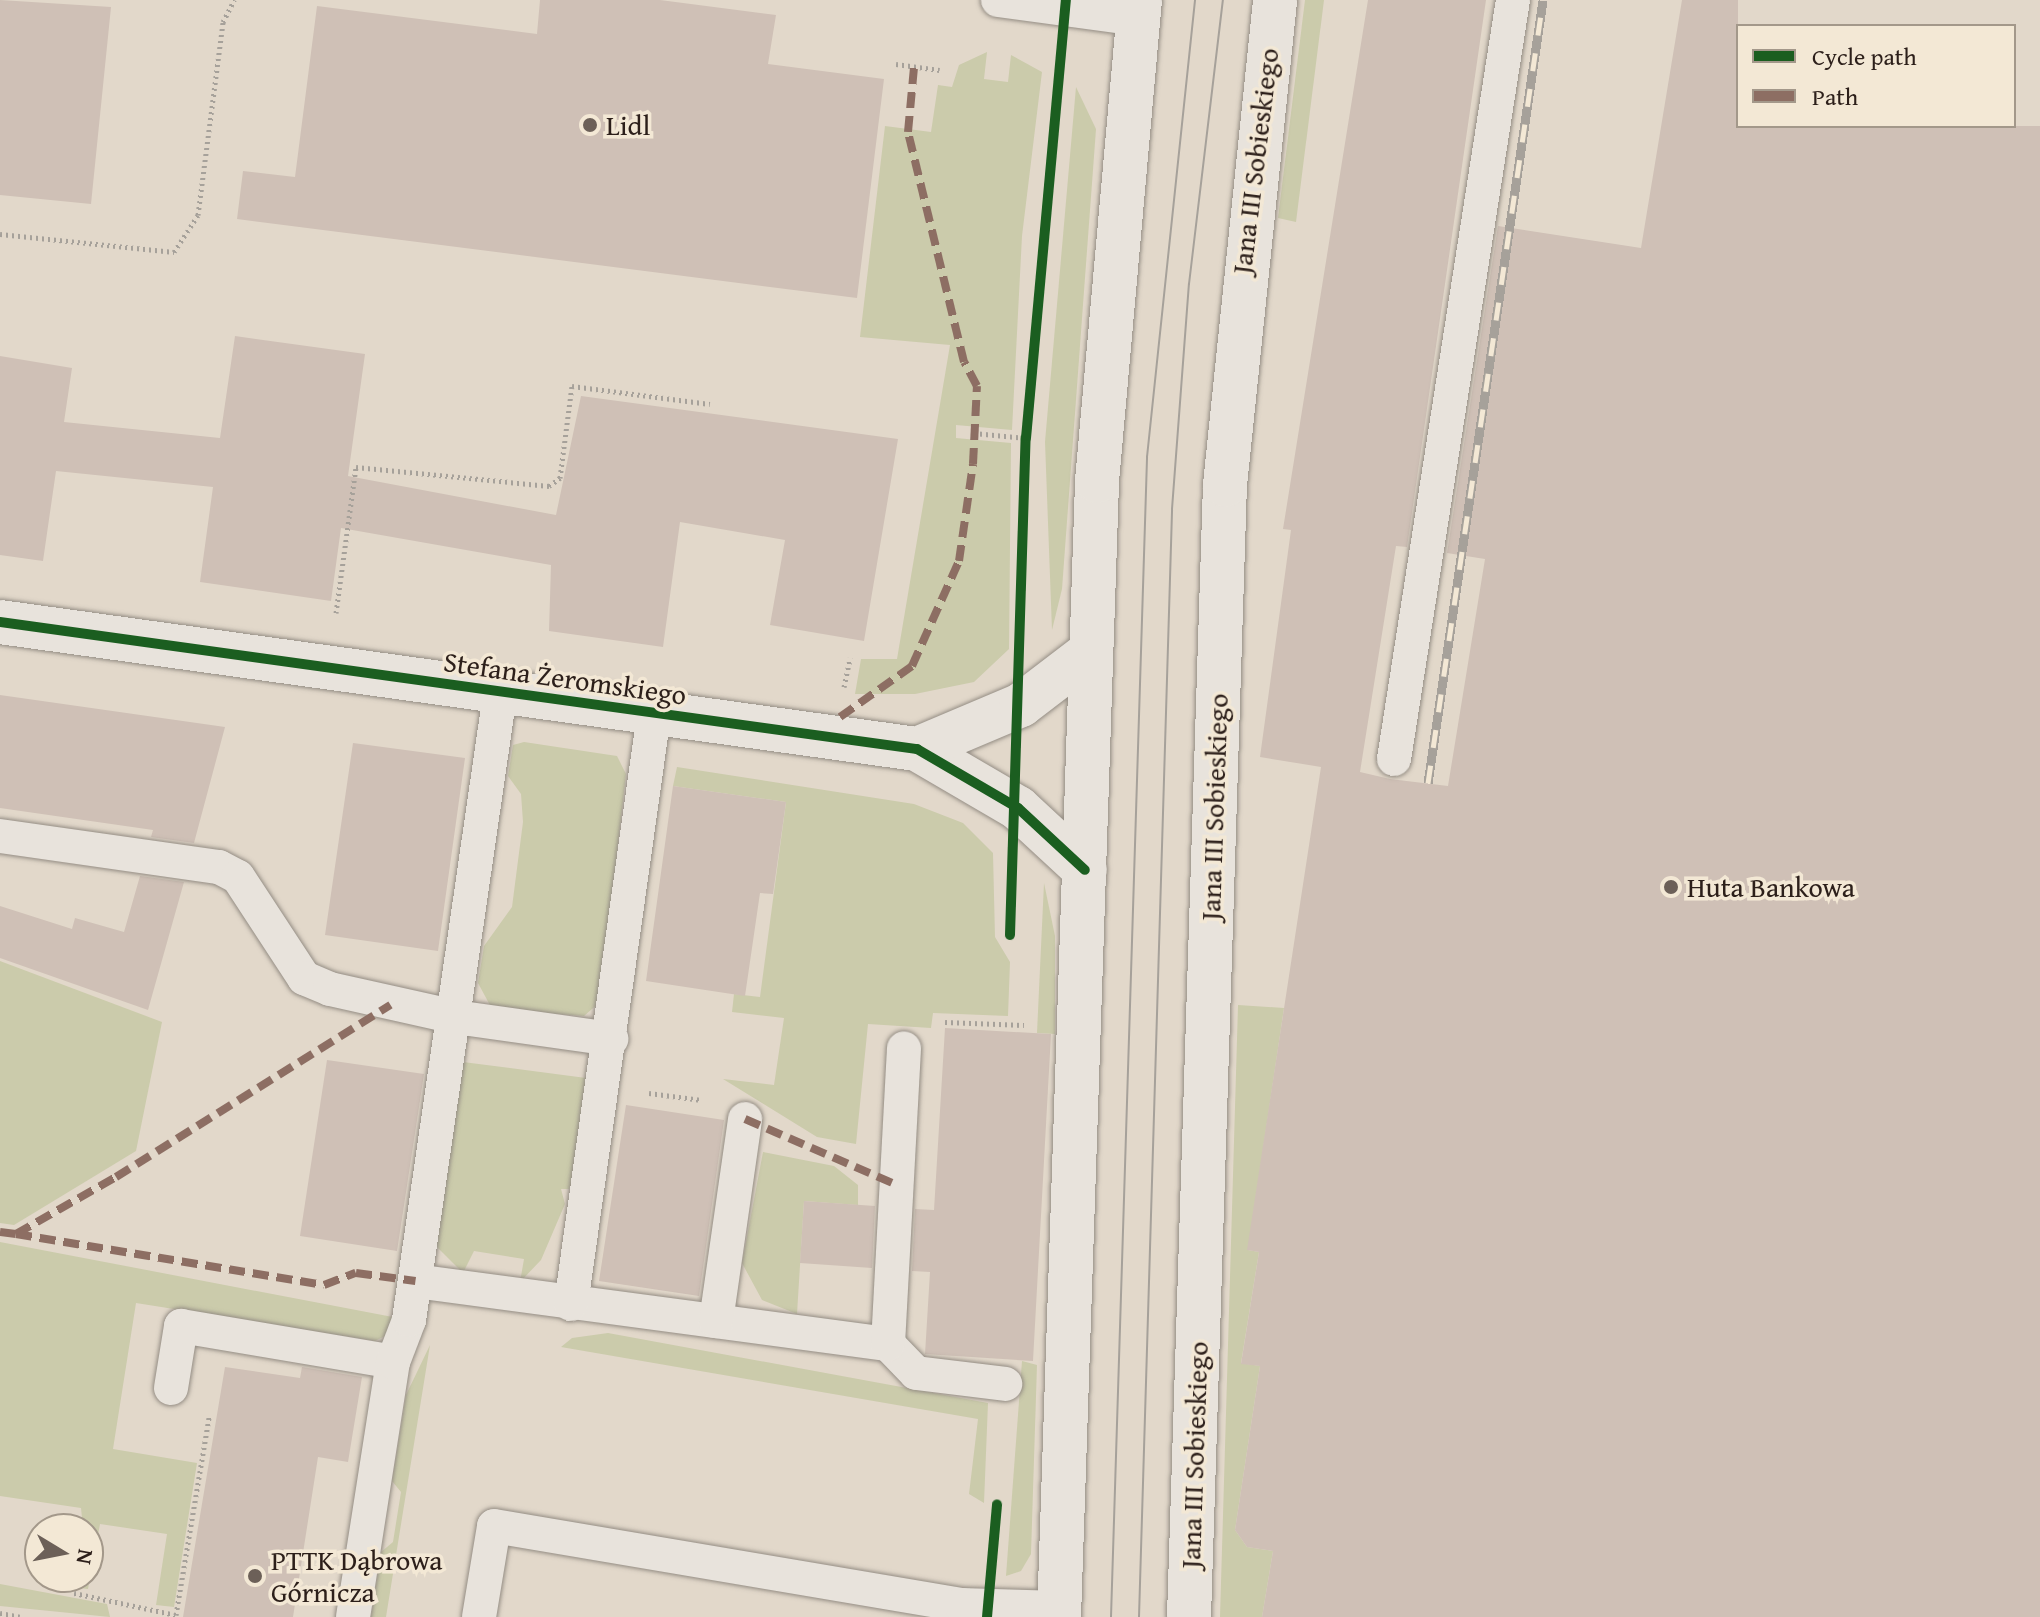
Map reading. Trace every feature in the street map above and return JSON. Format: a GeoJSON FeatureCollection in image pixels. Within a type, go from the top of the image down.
{"type":"FeatureCollection","features":[{"type":"Feature","properties":{"kind":"main road","name":"Jana III Sobieskiego"},"geometry":{"type":"LineString","coordinates":[[1189,1617],[1225,485],[1275,0]]}},
{"type":"Feature","properties":{"kind":"main road"},"geometry":{"type":"LineString","coordinates":[[1060,1613],[1085,870],[1089,653],[1105,355],[1139,10]]}},
{"type":"Feature","properties":{"kind":"main road","name":"Stefana Żeromskiego"},"geometry":{"type":"LineString","coordinates":[[0,622],[500,694],[917,749],[1018,808],[1085,870]]}},
{"type":"Feature","properties":{"kind":"main road"},"geometry":{"type":"LineString","coordinates":[[917,749],[1021,705],[1089,653]]}},
{"type":"Feature","properties":{"kind":"lane"},"geometry":{"type":"LineString","coordinates":[[998,0],[1139,10]]}},
{"type":"Feature","properties":{"kind":"lane"},"geometry":{"type":"LineString","coordinates":[[1394,759],[1513,0]]}},
{"type":"Feature","properties":{"kind":"lane"},"geometry":{"type":"LineString","coordinates":[[353,1617],[393,1362],[415,1281],[500,694]]}},
{"type":"Feature","properties":{"kind":"lane"},"geometry":{"type":"LineString","coordinates":[[571,1304],[611,1039],[654,714]]}},
{"type":"Feature","properties":{"kind":"lane"},"geometry":{"type":"LineString","coordinates":[[0,836],[219,867],[238,877],[304,978],[455,1017],[611,1039]]}},
{"type":"Feature","properties":{"kind":"lane"},"geometry":{"type":"LineString","coordinates":[[888,1344],[904,1048]]}},
{"type":"Feature","properties":{"kind":"lane"},"geometry":{"type":"LineString","coordinates":[[716,1321],[745,1119]]}},
{"type":"Feature","properties":{"kind":"lane"},"geometry":{"type":"LineString","coordinates":[[415,1281],[888,1344],[916,1373],[1005,1384]]}},
{"type":"Feature","properties":{"kind":"lane"},"geometry":{"type":"LineString","coordinates":[[171,1388],[181,1326],[393,1362]]}},
{"type":"Feature","properties":{"kind":"lane"},"geometry":{"type":"LineString","coordinates":[[479,1617],[494,1526],[961,1605],[1060,1613]]}},
{"type":"Feature","properties":{"kind":"path"},"geometry":{"type":"LineString","coordinates":[[0,234],[174,252],[198,215],[223,22],[234,0]]}},
{"type":"Feature","properties":{"kind":"path"},"geometry":{"type":"LineString","coordinates":[[896,64],[940,70]]}},
{"type":"Feature","properties":{"kind":"path"},"geometry":{"type":"LineString","coordinates":[[328,669],[356,467],[549,486],[560,478],[572,386],[710,404]]}},
{"type":"Feature","properties":{"kind":"path"},"geometry":{"type":"LineString","coordinates":[[974,433],[1026,438]]}},
{"type":"Feature","properties":{"kind":"path"},"geometry":{"type":"LineString","coordinates":[[843,693],[850,658]]}},
{"type":"Feature","properties":{"kind":"path"},"geometry":{"type":"LineString","coordinates":[[938,1021],[1024,1025]]}},
{"type":"Feature","properties":{"kind":"path"},"geometry":{"type":"LineString","coordinates":[[604,1087],[735,1104],[745,1119]]}},
{"type":"Feature","properties":{"kind":"path"},"geometry":{"type":"LineString","coordinates":[[74,1593],[176,1616],[223,1333]]}},
{"type":"Feature","properties":{"kind":"path"},"geometry":{"type":"LineString","coordinates":[[0,1613],[20,1617]]}},
{"type":"Feature","properties":{"kind":"green space"},"geometry":{"type":"Polygon","coordinates":[[[1305,0],[1324,0],[1296,222],[1278,218],[1305,0]]]}},
{"type":"Feature","properties":{"kind":"green space"},"geometry":{"type":"Polygon","coordinates":[[[987,52],[984,79],[1008,82],[1011,55],[1042,72],[1022,236],[1012,430],[956,425],[956,438],[1011,443],[1009,649],[974,682],[915,694],[855,694],[861,659],[897,659],[950,345],[860,337],[885,126],[931,132],[938,85],[952,87],[959,65],[987,52]]]}},
{"type":"Feature","properties":{"kind":"green space"},"geometry":{"type":"Polygon","coordinates":[[[1076,87],[1096,129],[1062,589],[1052,630],[1045,442],[1076,87]]]}},
{"type":"Feature","properties":{"kind":"green space"},"geometry":{"type":"Polygon","coordinates":[[[524,742],[617,756],[626,774],[600,1002],[584,1016],[492,1009],[478,983],[484,946],[512,907],[523,822],[521,794],[508,776],[513,745],[524,742]]]}},
{"type":"Feature","properties":{"kind":"green space"},"geometry":{"type":"Polygon","coordinates":[[[677,767],[914,804],[963,823],[993,853],[995,937],[1010,962],[1008,1016],[933,1013],[931,1028],[868,1024],[856,1144],[817,1137],[723,1079],[774,1085],[784,1018],[732,1012],[734,994],[760,997],[786,802],[673,786],[677,767]]]}},
{"type":"Feature","properties":{"kind":"green space"},"geometry":{"type":"Polygon","coordinates":[[[1044,883],[1055,936],[1055,1034],[1037,1033],[1044,883]]]}},
{"type":"Feature","properties":{"kind":"green space"},"geometry":{"type":"Polygon","coordinates":[[[0,961],[162,1022],[136,1151],[14,1225],[0,1223],[0,961]]]}},
{"type":"Feature","properties":{"kind":"green space"},"geometry":{"type":"Polygon","coordinates":[[[1238,1005],[1284,1008],[1248,1250],[1259,1252],[1241,1363],[1260,1366],[1235,1530],[1247,1547],[1273,1551],[1262,1617],[1220,1617],[1238,1005]]]}},
{"type":"Feature","properties":{"kind":"green space"},"geometry":{"type":"Polygon","coordinates":[[[463,1062],[586,1078],[578,1171],[569,1189],[561,1189],[565,1204],[541,1260],[520,1282],[524,1259],[474,1251],[463,1273],[436,1246],[463,1062]]]}},
{"type":"Feature","properties":{"kind":"green space"},"geometry":{"type":"Polygon","coordinates":[[[763,1152],[834,1166],[858,1185],[858,1205],[804,1201],[797,1314],[762,1300],[742,1263],[763,1152]]]}},
{"type":"Feature","properties":{"kind":"green space"},"geometry":{"type":"Polygon","coordinates":[[[0,1242],[398,1318],[393,1332],[375,1341],[136,1303],[113,1449],[197,1463],[174,1607],[156,1605],[167,1534],[104,1525],[104,1513],[82,1513],[81,1508],[0,1496],[0,1242]]]}},
{"type":"Feature","properties":{"kind":"green space"},"geometry":{"type":"Polygon","coordinates":[[[608,1333],[988,1403],[984,1503],[969,1494],[978,1419],[561,1347],[572,1338],[608,1333]]]}},
{"type":"Feature","properties":{"kind":"green space"},"geometry":{"type":"Polygon","coordinates":[[[430,1345],[386,1617],[371,1617],[381,1552],[393,1542],[401,1492],[392,1481],[406,1395],[430,1345]]]}},
{"type":"Feature","properties":{"kind":"green space"},"geometry":{"type":"Polygon","coordinates":[[[1022,1361],[1037,1365],[1031,1554],[1021,1571],[1006,1576],[1022,1361]]]}},
{"type":"Feature","properties":{"kind":"green space"},"geometry":{"type":"Polygon","coordinates":[[[0,1584],[24,1588],[24,1593],[48,1593],[107,1604],[110,1617],[0,1606],[0,1584]]]}},
{"type":"Feature","properties":{"kind":"building"},"geometry":{"type":"Polygon","coordinates":[[[0,0],[111,7],[91,204],[0,195],[0,0]]]}},
{"type":"Feature","properties":{"kind":"building","name":"Lidl"},"geometry":{"type":"Polygon","coordinates":[[[540,0],[660,0],[776,15],[768,64],[884,79],[857,298],[237,219],[243,171],[295,177],[317,6],[537,34],[540,0]]]}},
{"type":"Feature","properties":{"kind":"building","name":"Huta Bankowa"},"geometry":{"type":"Polygon","coordinates":[[[1368,0],[1486,0],[1407,547],[1396,546],[1360,772],[1390,779],[1448,786],[1485,559],[1447,553],[1498,226],[1641,248],[1682,0],[1738,0],[1736,128],[2040,126],[2040,1617],[1262,1617],[1273,1551],[1247,1547],[1235,1530],[1260,1366],[1241,1364],[1259,1252],[1247,1250],[1321,767],[1260,757],[1291,530],[1283,529],[1368,0]]]}},
{"type":"Feature","properties":{"kind":"building"},"geometry":{"type":"Polygon","coordinates":[[[235,336],[365,354],[348,476],[556,515],[581,396],[898,439],[864,641],[770,625],[785,540],[680,522],[663,647],[549,631],[551,565],[341,528],[331,601],[200,582],[213,487],[56,471],[43,561],[0,555],[0,356],[72,368],[64,422],[220,438],[235,336]]]}},
{"type":"Feature","properties":{"kind":"building"},"geometry":{"type":"Polygon","coordinates":[[[0,695],[225,727],[194,843],[151,837],[153,830],[0,808],[0,695]]]}},
{"type":"Feature","properties":{"kind":"building"},"geometry":{"type":"Polygon","coordinates":[[[353,743],[465,758],[438,951],[325,935],[353,743]]]}},
{"type":"Feature","properties":{"kind":"building"},"geometry":{"type":"Polygon","coordinates":[[[673,786],[786,802],[773,894],[760,893],[745,996],[646,981],[673,786]]]}},
{"type":"Feature","properties":{"kind":"building"},"geometry":{"type":"Polygon","coordinates":[[[140,876],[184,882],[148,1010],[0,958],[0,906],[72,929],[75,918],[124,932],[140,876]]]}},
{"type":"Feature","properties":{"kind":"building"},"geometry":{"type":"Polygon","coordinates":[[[945,1028],[1051,1034],[1033,1361],[925,1354],[930,1272],[912,1271],[915,1209],[934,1210],[945,1028]]]}},
{"type":"Feature","properties":{"kind":"building"},"geometry":{"type":"Polygon","coordinates":[[[327,1060],[424,1074],[397,1251],[300,1236],[327,1060]]]}},
{"type":"Feature","properties":{"kind":"building"},"geometry":{"type":"Polygon","coordinates":[[[626,1105],[724,1120],[699,1296],[599,1281],[626,1105]]]}},
{"type":"Feature","properties":{"kind":"building"},"geometry":{"type":"Polygon","coordinates":[[[804,1201],[875,1206],[872,1268],[800,1263],[804,1201]]]}},
{"type":"Feature","properties":{"kind":"building"},"geometry":{"type":"Polygon","coordinates":[[[225,1367],[300,1378],[302,1367],[362,1377],[348,1462],[318,1457],[293,1617],[183,1617],[225,1367]]]}},
{"type":"Feature","properties":{"kind":"tram line"},"geometry":{"type":"LineString","coordinates":[[1111,1617],[1147,457],[1195,0]]}},
{"type":"Feature","properties":{"kind":"tram line"},"geometry":{"type":"LineString","coordinates":[[1139,1617],[1172,509],[1189,284],[1223,0]]}},
{"type":"Feature","properties":{"kind":"railway"},"geometry":{"type":"LineString","coordinates":[[1428,783],[1543,0]]}},
{"type":"Feature","properties":{"kind":"marked path"},"geometry":{"type":"LineString","coordinates":[[840,717],[912,666],[959,561],[973,464],[977,386],[964,362],[908,132],[914,67]]}},
{"type":"Feature","properties":{"kind":"marked path"},"geometry":{"type":"LineString","coordinates":[[0,1232],[16,1234],[116,1177],[390,1005]]}},
{"type":"Feature","properties":{"kind":"marked path"},"geometry":{"type":"LineString","coordinates":[[745,1119],[897,1185]]}},
{"type":"Feature","properties":{"kind":"marked path"},"geometry":{"type":"LineString","coordinates":[[16,1234],[324,1285],[356,1273],[415,1281]]}},
{"type":"Feature","properties":{"kind":"cycle path"},"geometry":{"type":"LineString","coordinates":[[1010,935],[1026,438],[1066,0]]}},
{"type":"Feature","properties":{"kind":"cycle path"},"geometry":{"type":"LineString","coordinates":[[0,622],[917,749],[1018,808],[1085,870]]}},
{"type":"Feature","properties":{"kind":"cycle path"},"geometry":{"type":"LineString","coordinates":[[987,1617],[997,1504]]}},
{"type":"Feature","properties":{"kind":"place","name":"Lidl"},"geometry":{"type":"Point","coordinates":[590,125]}},
{"type":"Feature","properties":{"kind":"place","name":"Huta Bankowa"},"geometry":{"type":"Point","coordinates":[1671,887]}},
{"type":"Feature","properties":{"kind":"place","name":"PTTK Dąbrowa Górnicza"},"geometry":{"type":"Point","coordinates":[255,1576]}}]}
